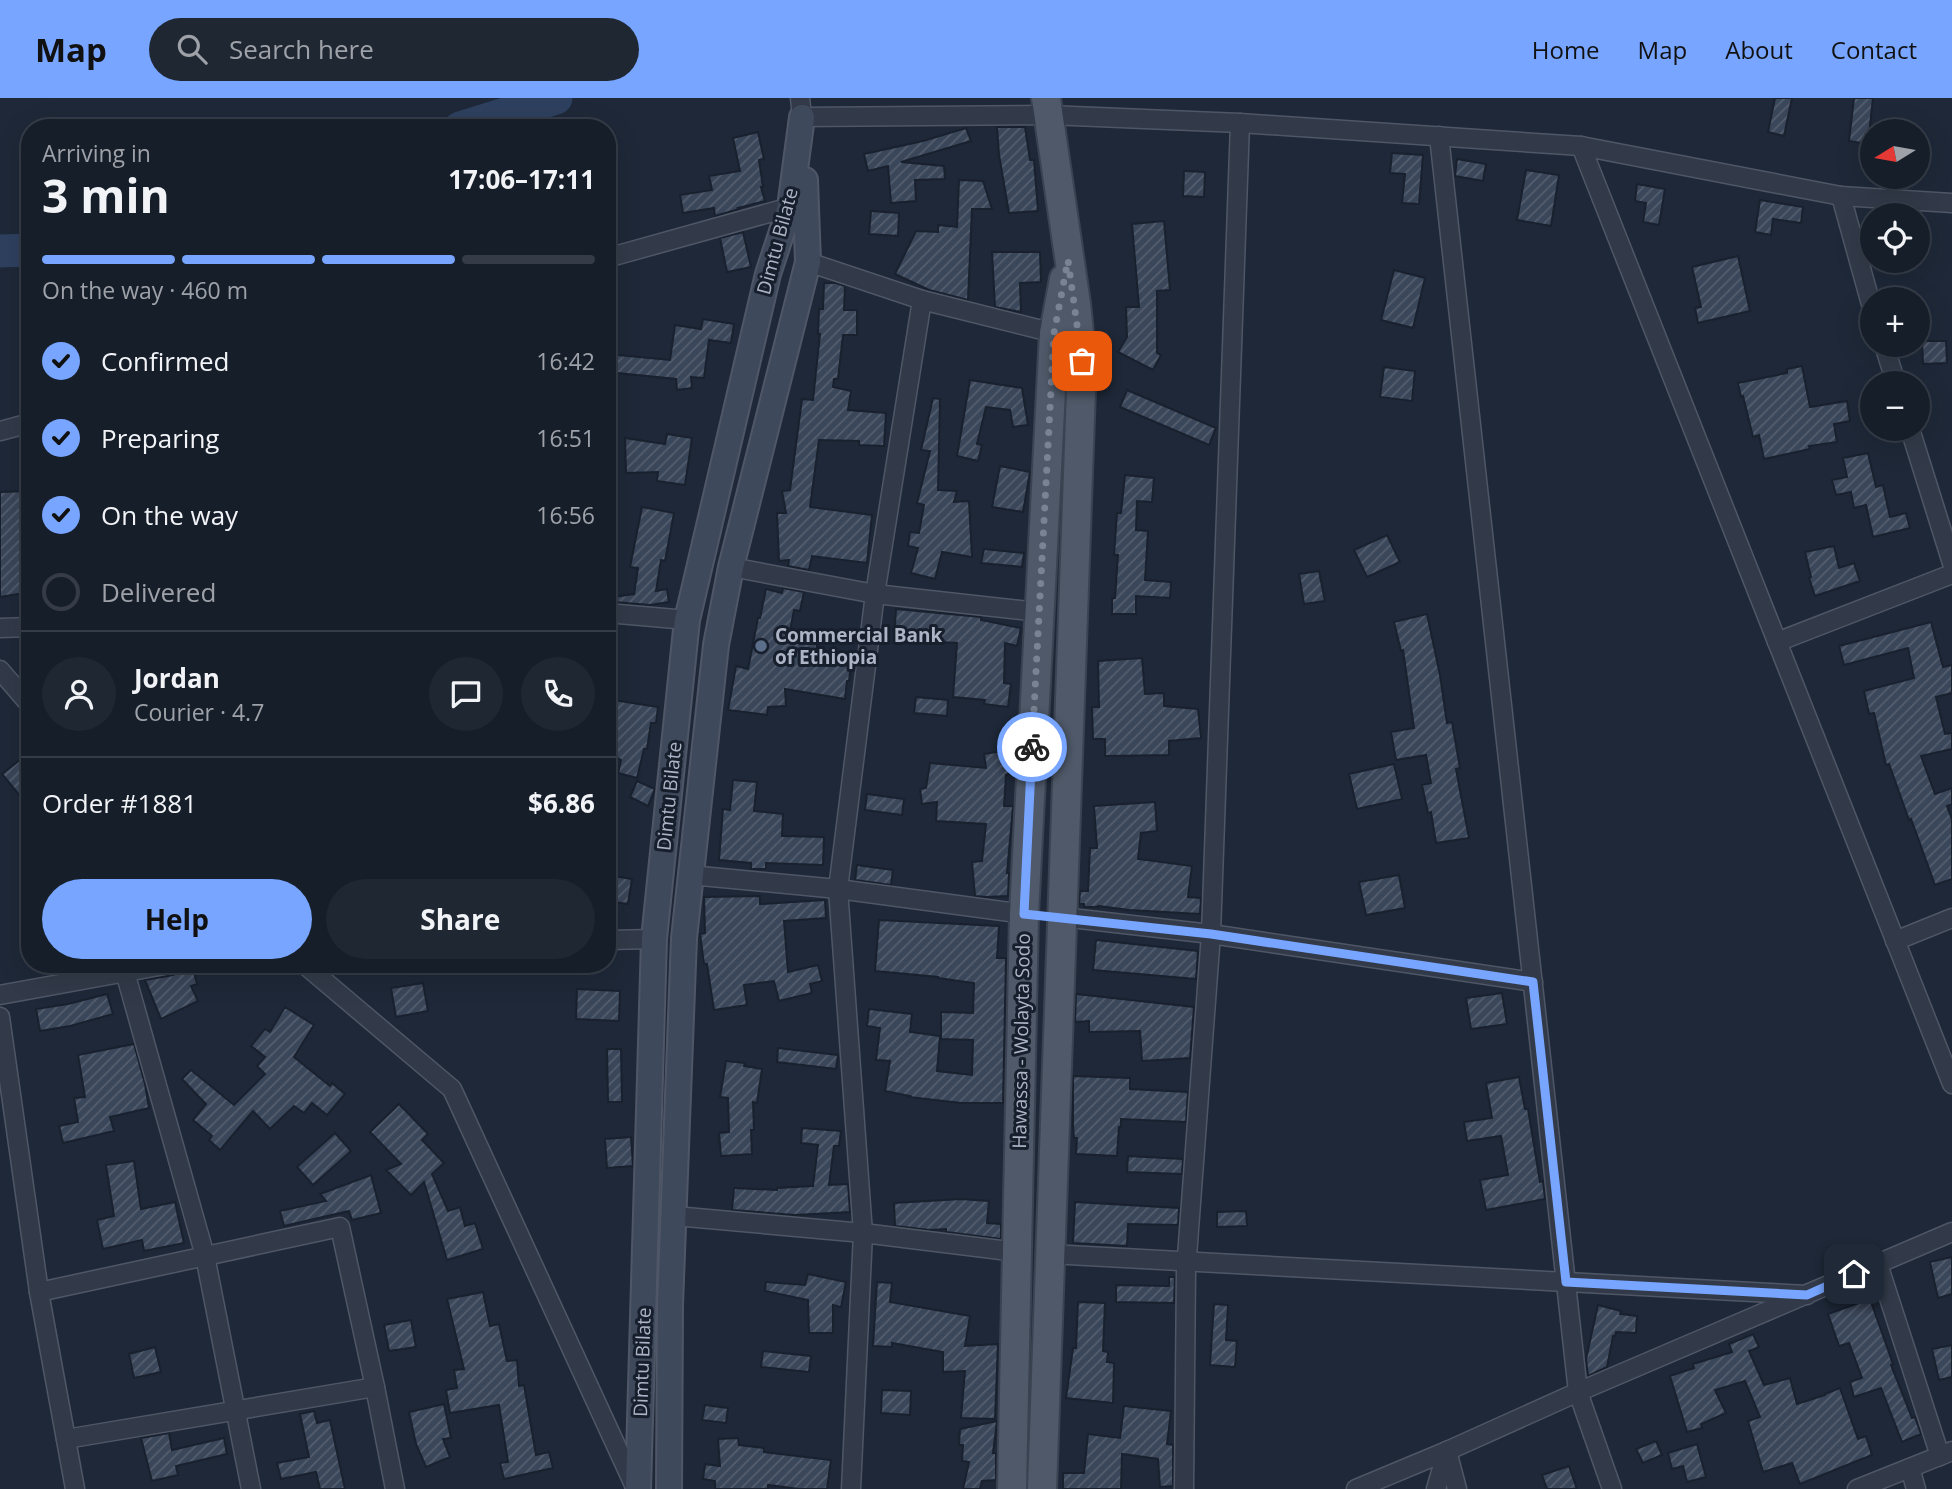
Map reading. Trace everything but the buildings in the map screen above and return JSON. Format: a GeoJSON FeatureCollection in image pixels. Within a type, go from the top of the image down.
{"type":"FeatureCollection","features":[{"type":"Feature","properties":{"kind":"main road","name":"Hawassa - Wolayta Sodo"},"geometry":{"type":"LineString","coordinates":[[1042,1489],[1082,361],[1047,106]]}},
{"type":"Feature","properties":{"kind":"main road","name":"Dimtu Bilate"},"geometry":{"type":"LineString","coordinates":[[637,1489],[654,939],[687,620],[768,274],[790,206],[801,107]]}},
{"type":"Feature","properties":{"kind":"main road"},"geometry":{"type":"LineString","coordinates":[[668,1489],[670,1305],[684,938],[690,875],[716,645],[731,566],[808,262],[801,107]]}},
{"type":"Feature","properties":{"kind":"main road","name":"Hawassa - Wolayta Sodo"},"geometry":{"type":"LineString","coordinates":[[1012,1489],[1024,914],[1054,333],[1068,260]]}},
{"type":"Feature","properties":{"kind":"main road"},"geometry":{"type":"LineString","coordinates":[[1039,612],[1073,615]]}},
{"type":"Feature","properties":{"kind":"main road"},"geometry":{"type":"LineString","coordinates":[[1024,914],[1062,917]]}},
{"type":"Feature","properties":{"kind":"main road"},"geometry":{"type":"LineString","coordinates":[[1017,1252],[1050,1254]]}},
{"type":"Feature","properties":{"kind":"street"},"geometry":{"type":"LineString","coordinates":[[801,107],[1047,106],[1240,123],[1581,146],[1841,195],[1952,204]]}},
{"type":"Feature","properties":{"kind":"street"},"geometry":{"type":"LineString","coordinates":[[1184,1489],[1186,1262],[1211,934],[1240,123]]}},
{"type":"Feature","properties":{"kind":"street"},"geometry":{"type":"LineString","coordinates":[[1439,136],[1578,1392],[1612,1489]]}},
{"type":"Feature","properties":{"kind":"street"},"geometry":{"type":"LineString","coordinates":[[1581,146],[1952,1084]]}},
{"type":"Feature","properties":{"kind":"street"},"geometry":{"type":"LineString","coordinates":[[1841,195],[1866,287]]}},
{"type":"Feature","properties":{"kind":"street"},"geometry":{"type":"LineString","coordinates":[[616,255],[790,206]]}},
{"type":"Feature","properties":{"kind":"street"},"geometry":{"type":"LineString","coordinates":[[808,262],[922,300],[1054,333]]}},
{"type":"Feature","properties":{"kind":"street"},"geometry":{"type":"LineString","coordinates":[[851,1489],[863,1233],[838,889],[875,594],[922,300]]}},
{"type":"Feature","properties":{"kind":"street"},"geometry":{"type":"LineString","coordinates":[[0,431],[21,425]]}},
{"type":"Feature","properties":{"kind":"street"},"geometry":{"type":"LineString","coordinates":[[1914,441],[1952,563]]}},
{"type":"Feature","properties":{"kind":"street"},"geometry":{"type":"LineString","coordinates":[[731,566],[875,594],[1039,612]]}},
{"type":"Feature","properties":{"kind":"street"},"geometry":{"type":"LineString","coordinates":[[1777,642],[1952,574]]}},
{"type":"Feature","properties":{"kind":"street"},"geometry":{"type":"LineString","coordinates":[[616,614],[687,620]]}},
{"type":"Feature","properties":{"kind":"street"},"geometry":{"type":"LineString","coordinates":[[0,628],[21,627]]}},
{"type":"Feature","properties":{"kind":"street"},"geometry":{"type":"LineString","coordinates":[[1,676],[21,696]]}},
{"type":"Feature","properties":{"kind":"street"},"geometry":{"type":"LineString","coordinates":[[690,875],[838,889],[1024,914]]}},
{"type":"Feature","properties":{"kind":"street"},"geometry":{"type":"LineString","coordinates":[[1062,917],[1211,934],[1533,982]]}},
{"type":"Feature","properties":{"kind":"street"},"geometry":{"type":"LineString","coordinates":[[1895,941],[1952,918]]}},
{"type":"Feature","properties":{"kind":"street"},"geometry":{"type":"LineString","coordinates":[[616,940],[654,939]]}},
{"type":"Feature","properties":{"kind":"street"},"geometry":{"type":"LineString","coordinates":[[0,996],[120,973]]}},
{"type":"Feature","properties":{"kind":"street"},"geometry":{"type":"LineString","coordinates":[[125,973],[205,1256],[251,1489]]}},
{"type":"Feature","properties":{"kind":"street"},"geometry":{"type":"LineString","coordinates":[[315,973],[452,1090],[637,1489]]}},
{"type":"Feature","properties":{"kind":"street"},"geometry":{"type":"LineString","coordinates":[[0,1017],[39,1292],[75,1489]]}},
{"type":"Feature","properties":{"kind":"street"},"geometry":{"type":"LineString","coordinates":[[675,1216],[863,1233],[1017,1252]]}},
{"type":"Feature","properties":{"kind":"street"},"geometry":{"type":"LineString","coordinates":[[39,1292],[340,1227],[395,1489]]}},
{"type":"Feature","properties":{"kind":"street"},"geometry":{"type":"LineString","coordinates":[[1356,1489],[1952,1232]]}},
{"type":"Feature","properties":{"kind":"street"},"geometry":{"type":"LineString","coordinates":[[1050,1254],[1807,1295]]}},
{"type":"Feature","properties":{"kind":"street"},"geometry":{"type":"LineString","coordinates":[[1857,1489],[1946,1454],[1878,1264]]}},
{"type":"Feature","properties":{"kind":"street"},"geometry":{"type":"LineString","coordinates":[[66,1439],[375,1387]]}},
{"type":"Feature","properties":{"kind":"street"},"geometry":{"type":"LineString","coordinates":[[1436,1489],[1447,1451]]}},
{"type":"Feature","properties":{"kind":"street"},"geometry":{"type":"LineString","coordinates":[[1447,1451],[1457,1489]]}},
{"type":"Feature","properties":{"kind":"street"},"geometry":{"type":"LineString","coordinates":[[1910,1468],[1916,1489]]}},
{"type":"Feature","properties":{"kind":"waterway"},"geometry":{"type":"LineString","coordinates":[[489,119],[556,98]]}},
{"type":"Feature","properties":{"kind":"waterway"},"geometry":{"type":"LineString","coordinates":[[0,251],[21,250]]}},
{"type":"Feature","properties":{"kind":"way so far"},"geometry":{"type":"LineString","coordinates":[[1032,747],[1054,333],[1068,260],[1082,361]]}},
{"type":"Feature","properties":{"kind":"place","name":"Commercial Bank of Ethiopia"},"geometry":{"type":"Point","coordinates":[761,646]}},
{"type":"Feature","properties":{"kind":"route"},"geometry":{"type":"LineString","coordinates":[[1032,747],[1024,914],[1211,934],[1533,982],[1566,1282],[1807,1295],[1854,1274]]}}]}
